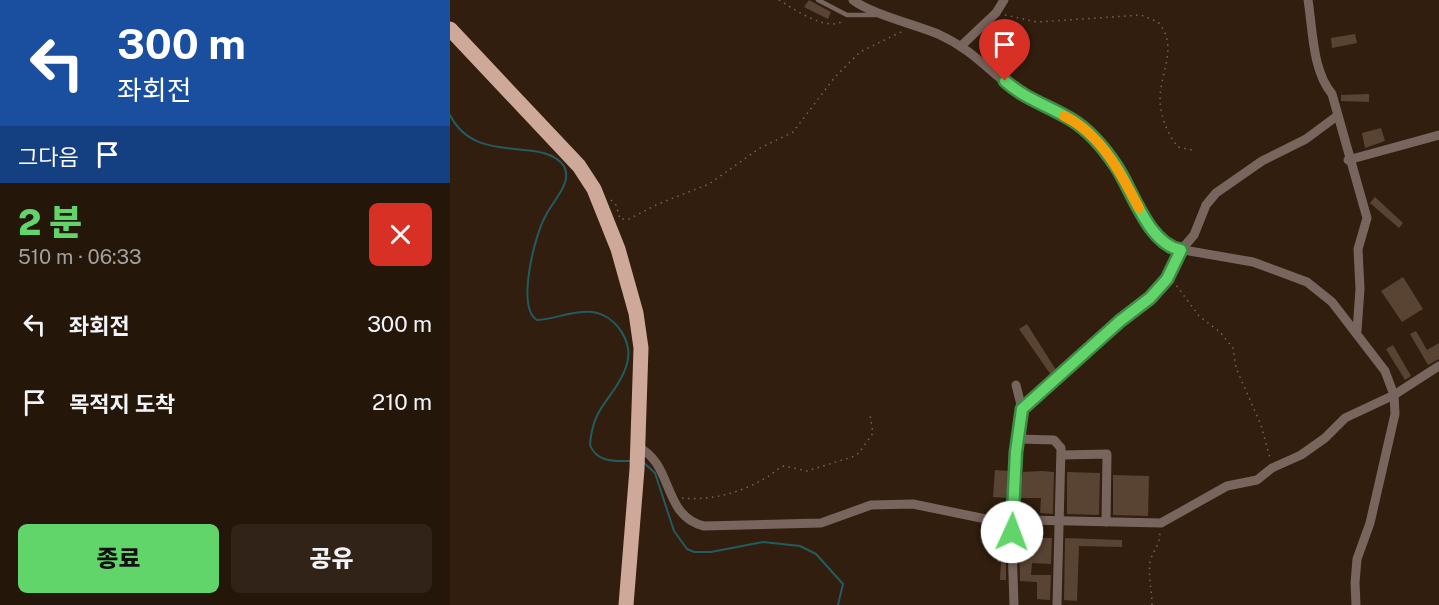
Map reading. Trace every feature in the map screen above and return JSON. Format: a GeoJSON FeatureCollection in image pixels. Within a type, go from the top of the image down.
{"type":"FeatureCollection","features":[{"type":"Feature","properties":{"kind":"main road"},"geometry":{"type":"LineString","coordinates":[[450,29],[568,154],[594,189],[621,256],[636,313],[641,361],[638,458],[626,605]]}},
{"type":"Feature","properties":{"kind":"street"},"geometry":{"type":"LineString","coordinates":[[853,0],[961,46],[1019,94],[1072,120],[1086,130],[1116,167],[1138,207],[1163,243],[1181,250],[1253,262],[1307,282],[1332,302],[1357,331],[1385,371],[1394,395],[1394,423],[1356,569],[1356,605]]}},
{"type":"Feature","properties":{"kind":"street"},"geometry":{"type":"LineString","coordinates":[[961,46],[996,13],[1004,0]]}},
{"type":"Feature","properties":{"kind":"street"},"geometry":{"type":"LineString","coordinates":[[1308,0],[1319,70],[1325,86],[1332,94],[1348,160],[1367,218],[1358,249],[1360,289],[1357,331]]}},
{"type":"Feature","properties":{"kind":"street"},"geometry":{"type":"LineString","coordinates":[[1022,409],[1120,321],[1150,298],[1170,272],[1181,250],[1194,235],[1206,205],[1216,193],[1262,161],[1306,139],[1336,116]]}},
{"type":"Feature","properties":{"kind":"street"},"geometry":{"type":"LineString","coordinates":[[1348,160],[1439,135]]}},
{"type":"Feature","properties":{"kind":"street"},"geometry":{"type":"LineString","coordinates":[[638,458],[648,452],[657,463],[675,507],[688,521],[713,527],[821,522],[871,506],[898,504],[930,506],[986,519],[1161,523],[1227,486],[1257,480],[1272,468],[1300,455],[1325,438],[1345,418],[1394,395],[1439,366]]}},
{"type":"Feature","properties":{"kind":"street"},"geometry":{"type":"LineString","coordinates":[[1014,605],[1013,520],[1022,409],[1016,386]]}},
{"type":"Feature","properties":{"kind":"street"},"geometry":{"type":"LineString","coordinates":[[1018,439],[1054,440],[1061,448],[1061,521],[1057,605]]}},
{"type":"Feature","properties":{"kind":"street"},"geometry":{"type":"LineString","coordinates":[[1062,455],[1107,454],[1106,522]]}},
{"type":"Feature","properties":{"kind":"lane"},"geometry":{"type":"LineString","coordinates":[[818,0],[847,15],[886,15]]}},
{"type":"Feature","properties":{"kind":"path"},"geometry":{"type":"LineString","coordinates":[[779,0],[832,26],[844,21],[847,15]]}},
{"type":"Feature","properties":{"kind":"path"},"geometry":{"type":"LineString","coordinates":[[996,13],[1037,22],[1141,15],[1158,22],[1167,43],[1167,63],[1161,94],[1164,118],[1171,138],[1178,147],[1192,150]]}},
{"type":"Feature","properties":{"kind":"path"},"geometry":{"type":"LineString","coordinates":[[608,196],[616,205],[620,219],[625,220],[709,184],[760,148],[793,132],[835,77],[860,52],[914,25]]}},
{"type":"Feature","properties":{"kind":"path"},"geometry":{"type":"LineString","coordinates":[[1170,272],[1175,286],[1187,302],[1199,316],[1220,332],[1233,348],[1236,368],[1261,424],[1272,468]]}},
{"type":"Feature","properties":{"kind":"path"},"geometry":{"type":"LineString","coordinates":[[672,497],[713,497],[759,482],[784,466],[807,471],[852,457],[859,453],[873,433],[870,415]]}},
{"type":"Feature","properties":{"kind":"path"},"geometry":{"type":"LineString","coordinates":[[1152,605],[1150,564],[1152,555],[1160,543],[1161,523]]}},
{"type":"Feature","properties":{"kind":"building"},"geometry":{"type":"Polygon","coordinates":[[[809,0],[831,12],[828,19],[804,7],[809,0]]]}},
{"type":"Feature","properties":{"kind":"building"},"geometry":{"type":"Polygon","coordinates":[[[1355,34],[1357,43],[1332,48],[1331,38],[1355,34]]]}},
{"type":"Feature","properties":{"kind":"building"},"geometry":{"type":"Polygon","coordinates":[[[1369,94],[1369,102],[1341,101],[1341,95],[1369,94]]]}},
{"type":"Feature","properties":{"kind":"building"},"geometry":{"type":"Polygon","coordinates":[[[1381,128],[1385,141],[1365,148],[1362,133],[1381,128]]]}},
{"type":"Feature","properties":{"kind":"building"},"geometry":{"type":"Polygon","coordinates":[[[1375,197],[1403,223],[1399,228],[1370,203],[1375,197]]]}},
{"type":"Feature","properties":{"kind":"building"},"geometry":{"type":"Polygon","coordinates":[[[1403,277],[1423,309],[1402,322],[1381,291],[1403,277]]]}},
{"type":"Feature","properties":{"kind":"building"},"geometry":{"type":"Polygon","coordinates":[[[1027,324],[1056,370],[1051,375],[1019,329],[1027,324]]]}},
{"type":"Feature","properties":{"kind":"building"},"geometry":{"type":"Polygon","coordinates":[[[1416,331],[1427,350],[1439,343],[1439,359],[1428,365],[1410,334],[1416,331]]]}},
{"type":"Feature","properties":{"kind":"building"},"geometry":{"type":"Polygon","coordinates":[[[1393,345],[1411,376],[1405,380],[1386,349],[1393,345]]]}},
{"type":"Feature","properties":{"kind":"building"},"geometry":{"type":"Polygon","coordinates":[[[995,470],[1009,471],[1007,498],[993,497],[995,470]]]}},
{"type":"Feature","properties":{"kind":"building"},"geometry":{"type":"Polygon","coordinates":[[[1023,472],[1054,472],[1053,514],[1040,513],[1041,498],[1020,498],[1023,472]]]}},
{"type":"Feature","properties":{"kind":"building"},"geometry":{"type":"Polygon","coordinates":[[[1067,472],[1100,473],[1099,515],[1067,514],[1067,472]]]}},
{"type":"Feature","properties":{"kind":"building"},"geometry":{"type":"Polygon","coordinates":[[[1113,475],[1149,476],[1148,516],[1113,515],[1113,475]]]}},
{"type":"Feature","properties":{"kind":"building"},"geometry":{"type":"Polygon","coordinates":[[[992,535],[1006,536],[1006,580],[1000,580],[1001,562],[997,562],[1000,545],[992,545],[992,535]]]}},
{"type":"Feature","properties":{"kind":"building"},"geometry":{"type":"Polygon","coordinates":[[[1019,537],[1052,538],[1051,564],[1032,563],[1031,575],[1051,575],[1050,600],[1037,599],[1037,582],[1020,581],[1019,537]]]}},
{"type":"Feature","properties":{"kind":"building"},"geometry":{"type":"Polygon","coordinates":[[[1065,538],[1122,540],[1122,547],[1079,546],[1077,601],[1064,600],[1065,538]]]}},
{"type":"Feature","properties":{"kind":"waterway"},"geometry":{"type":"LineString","coordinates":[[450,115],[461,131],[476,141],[492,146],[541,152],[554,157],[564,166],[566,173],[564,186],[548,211],[537,239],[529,270],[528,301],[531,313],[537,320],[578,312],[592,312],[601,314],[616,324],[626,340],[628,358],[621,378],[595,420],[590,445],[597,455],[607,460],[631,461]]}},
{"type":"Feature","properties":{"kind":"waterway"},"geometry":{"type":"LineString","coordinates":[[643,462],[655,473],[674,531],[687,549],[694,552],[711,552],[763,542],[800,546],[816,554],[843,584],[838,605]]}},
{"type":"Feature","properties":{"kind":"slow traffic"},"geometry":{"type":"LineString","coordinates":[[1064,116],[1086,130],[1099,143],[1116,167],[1139,208]]}},
{"type":"Feature","properties":{"kind":"route"},"geometry":{"type":"LineString","coordinates":[[1005,81],[1019,94],[1072,120],[1086,130],[1099,143],[1116,167],[1138,207],[1163,243],[1181,250],[1167,279],[1150,298],[1120,321],[1022,409],[1016,452],[1012,532]]}}]}
